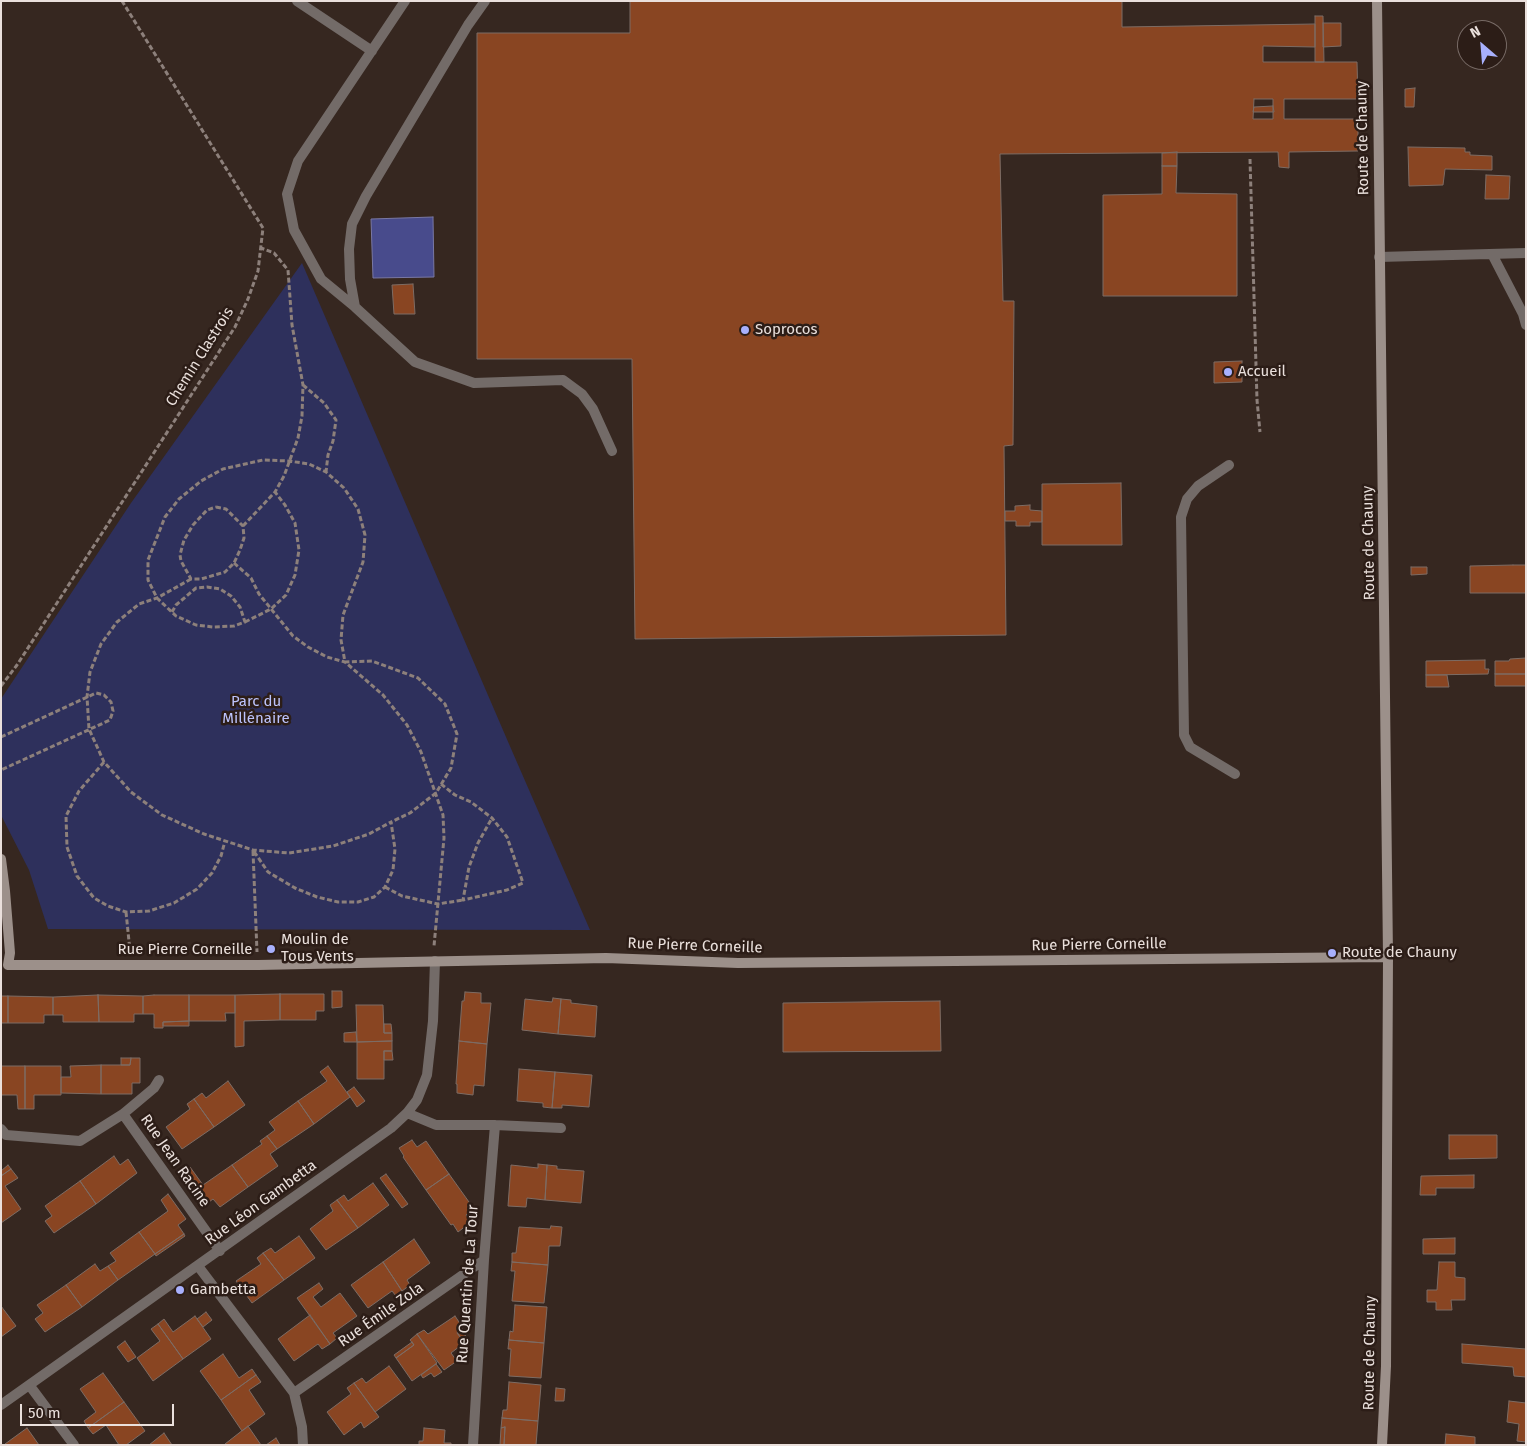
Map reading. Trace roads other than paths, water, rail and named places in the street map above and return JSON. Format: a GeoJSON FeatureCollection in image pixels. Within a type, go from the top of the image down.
{"type":"FeatureCollection","features":[{"type":"Feature","properties":{"kind":"street"},"geometry":{"type":"LineString","coordinates":[[297,1],[372,51]]}},
{"type":"Feature","properties":{"kind":"street"},"geometry":{"type":"LineString","coordinates":[[405,1],[298,161],[287,194],[294,230],[321,280],[356,307],[415,362],[474,383],[563,380],[582,394],[593,409],[612,451]]}},
{"type":"Feature","properties":{"kind":"street"},"geometry":{"type":"LineString","coordinates":[[356,307],[350,279],[349,249],[352,224],[366,196],[468,25],[485,1]]}},
{"type":"Feature","properties":{"kind":"street","name":"Route de Chauny"},"geometry":{"type":"LineString","coordinates":[[1377,1],[1388,957],[1386,1338],[1382,1445]]}},
{"type":"Feature","properties":{"kind":"street"},"geometry":{"type":"LineString","coordinates":[[1379,257],[1526,253]]}},
{"type":"Feature","properties":{"kind":"street"},"geometry":{"type":"LineString","coordinates":[[1492,254],[1523,314],[1526,325]]}},
{"type":"Feature","properties":{"kind":"street"},"geometry":{"type":"LineString","coordinates":[[1229,465],[1198,486],[1187,499],[1180,516],[1184,735],[1190,747],[1235,774]]}},
{"type":"Feature","properties":{"kind":"street"},"geometry":{"type":"LineString","coordinates":[[1,859],[9,944],[5,965]]}},
{"type":"Feature","properties":{"kind":"street","name":"Rue Pierre Corneille"},"geometry":{"type":"LineString","coordinates":[[5,965],[258,965],[606,958],[748,963],[1388,957]]}},
{"type":"Feature","properties":{"kind":"street","name":"Rue Léon Gambetta"},"geometry":{"type":"LineString","coordinates":[[1,1405],[220,1251],[391,1128],[407,1113],[417,1100],[427,1075],[433,1021],[435,961]]}},
{"type":"Feature","properties":{"kind":"street","name":"Rue Jean Racine"},"geometry":{"type":"LineString","coordinates":[[1,1129],[6,1135],[80,1141],[123,1114],[154,1088],[159,1080]]}},
{"type":"Feature","properties":{"kind":"street"},"geometry":{"type":"LineString","coordinates":[[407,1113],[436,1124],[495,1124],[560,1128]]}},
{"type":"Feature","properties":{"kind":"street","name":"Rue Jean Racine"},"geometry":{"type":"LineString","coordinates":[[123,1114],[220,1251]]}},
{"type":"Feature","properties":{"kind":"street","name":"Rue Quentin de La Tour"},"geometry":{"type":"LineString","coordinates":[[472,1445],[495,1124]]}},
{"type":"Feature","properties":{"kind":"street","name":"Rue Émile Zola"},"geometry":{"type":"LineString","coordinates":[[294,1394],[484,1260]]}},
{"type":"Feature","properties":{"kind":"street"},"geometry":{"type":"LineString","coordinates":[[198,1266],[294,1394],[302,1427],[303,1445]]}},
{"type":"Feature","properties":{"kind":"street"},"geometry":{"type":"LineString","coordinates":[[30,1386],[74,1445]]}},
{"type":"Feature","properties":{"kind":"place","name":"Soprocos"},"geometry":{"type":"Point","coordinates":[745,330]}},
{"type":"Feature","properties":{"kind":"place","name":"Accueil"},"geometry":{"type":"Point","coordinates":[1228,372]}},
{"type":"Feature","properties":{"kind":"place","name":"Moulin de Tous Vents"},"geometry":{"type":"Point","coordinates":[271,949]}},
{"type":"Feature","properties":{"kind":"place","name":"Route de Chauny"},"geometry":{"type":"Point","coordinates":[1332,953]}},
{"type":"Feature","properties":{"kind":"place","name":"Gambetta"},"geometry":{"type":"Point","coordinates":[180,1290]}},
{"type":"Feature","properties":{"kind":"park label","name":"Parc du Millénaire"},"geometry":{"type":"Point","coordinates":[256,710]}}]}
